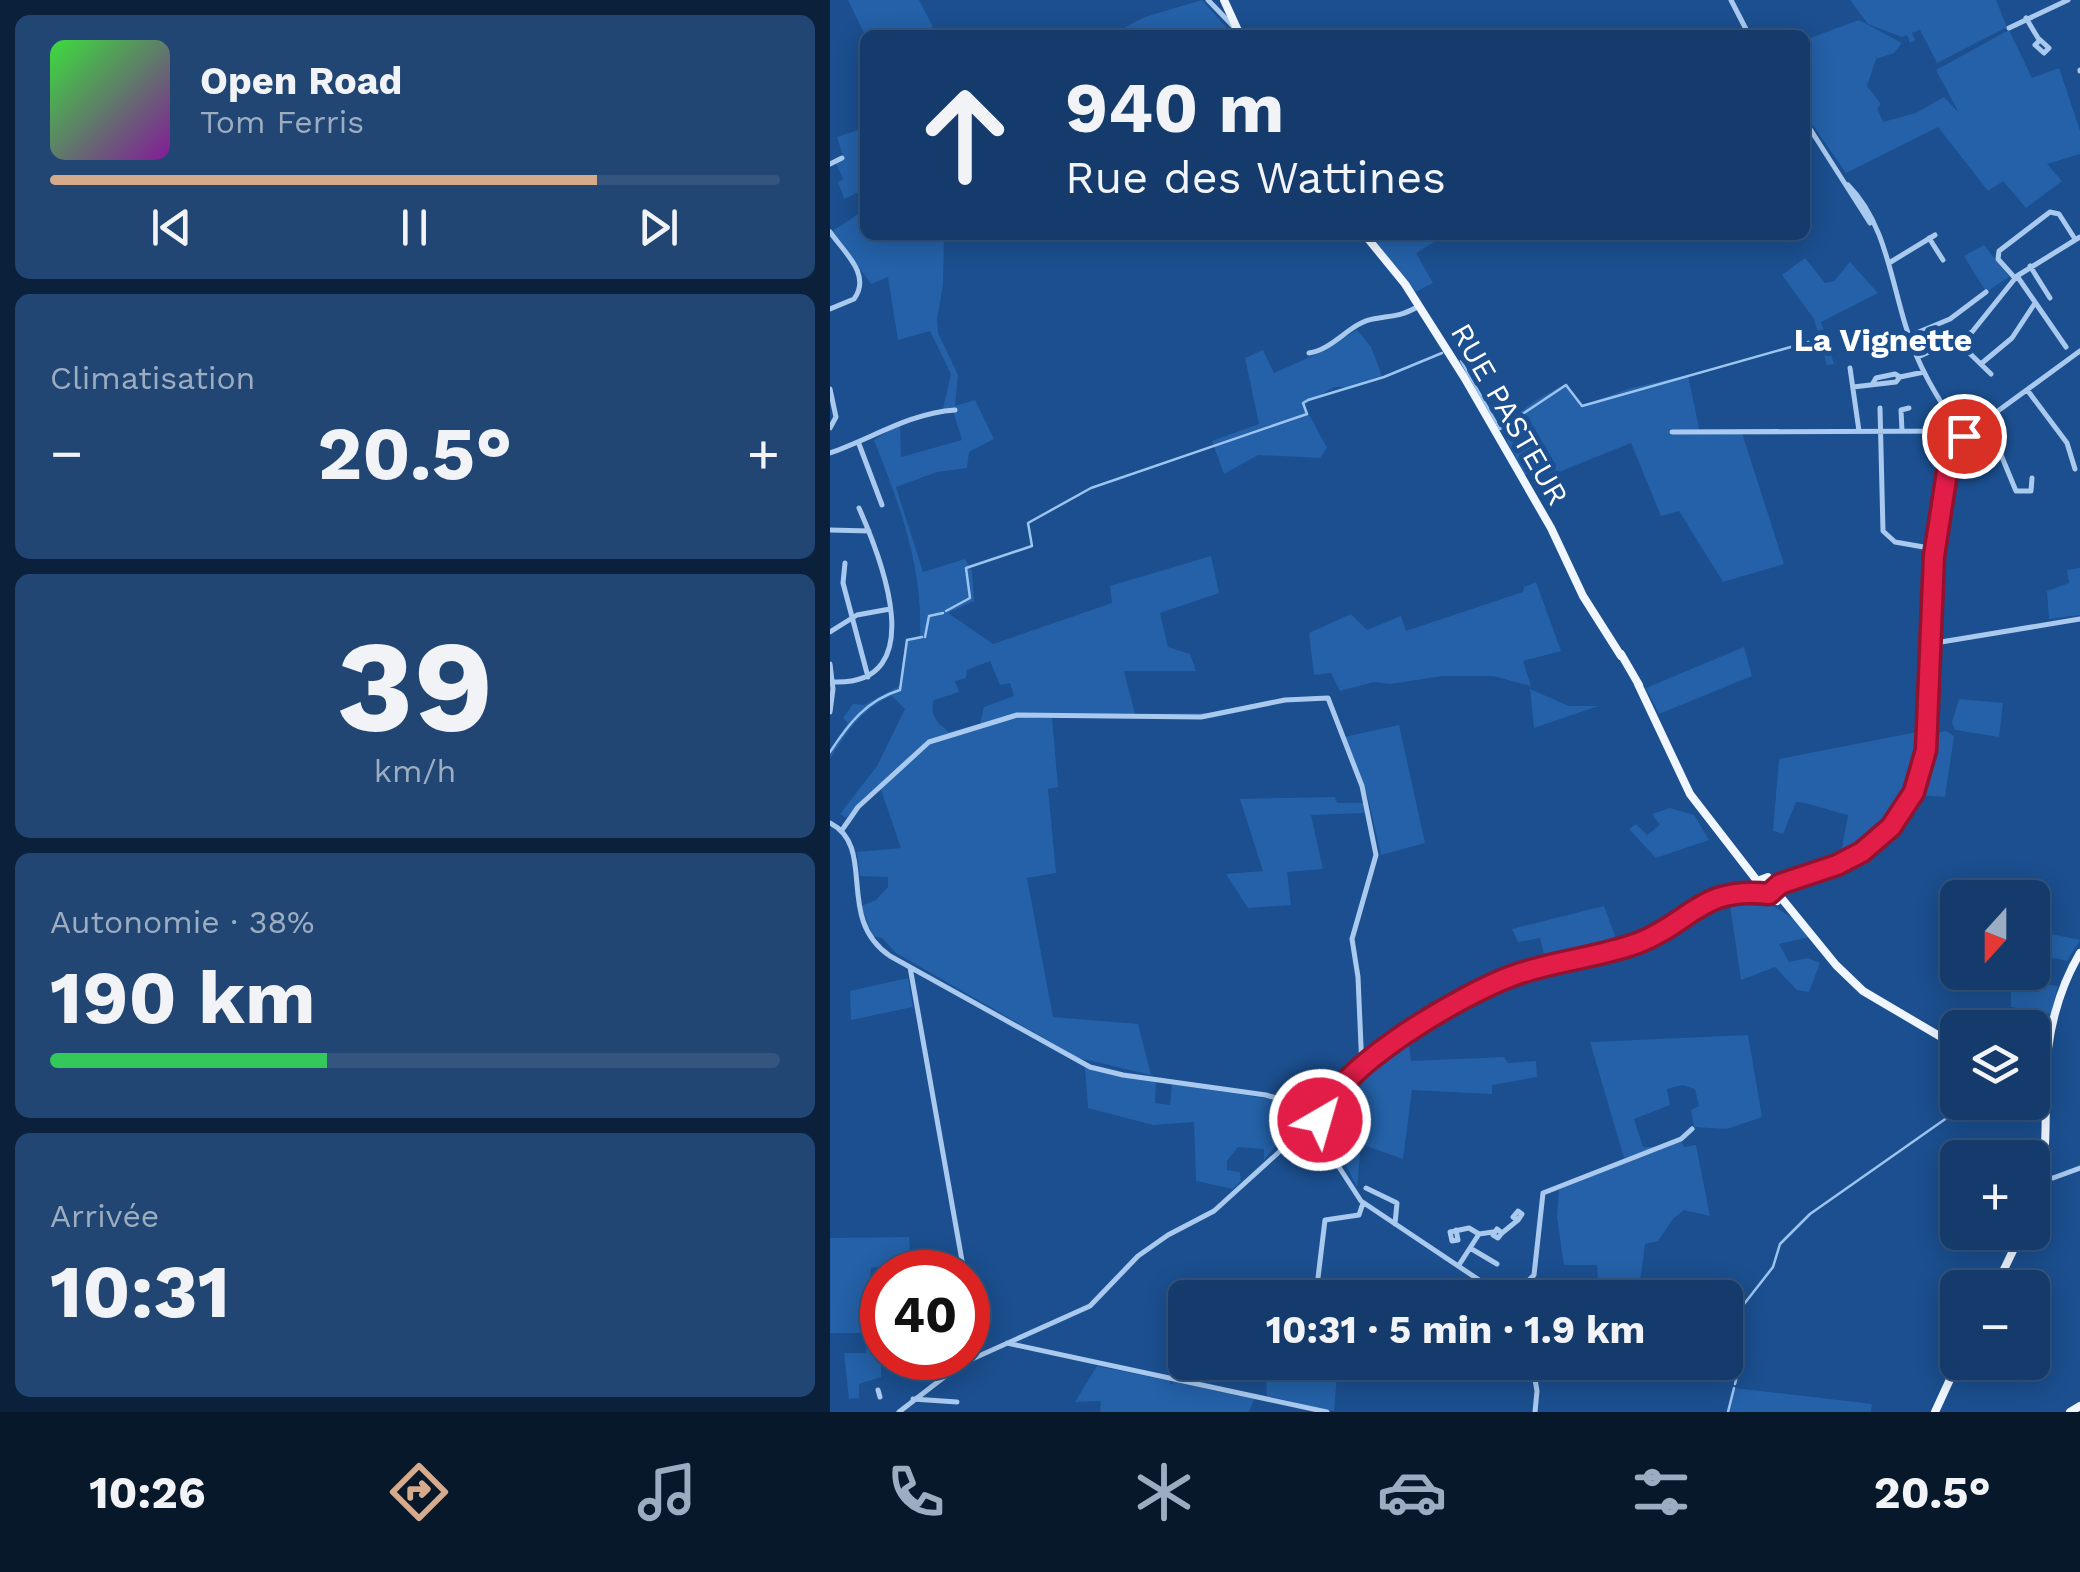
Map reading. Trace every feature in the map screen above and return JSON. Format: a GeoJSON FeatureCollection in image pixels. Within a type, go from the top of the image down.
{"type":"FeatureCollection","features":[{"type":"Feature","properties":{"kind":"main road"},"geometry":{"type":"LineString","coordinates":[[1224,0],[1238,30]]}},
{"type":"Feature","properties":{"kind":"main road","name":"RUE PASTEUR"},"geometry":{"type":"LineString","coordinates":[[1369,240],[1420,306],[1542,513],[1601,625],[1638,684],[1687,790],[1760,888]]}},
{"type":"Feature","properties":{"kind":"main road","name":"RUE PASTEUR"},"geometry":{"type":"LineString","coordinates":[[1734,849],[1772,883],[1862,992],[1940,1037]]}},
{"type":"Feature","properties":{"kind":"main road"},"geometry":{"type":"LineString","coordinates":[[1760,888],[1772,883]]}},
{"type":"Feature","properties":{"kind":"main road"},"geometry":{"type":"LineString","coordinates":[[1760,888],[1772,883]]}},
{"type":"Feature","properties":{"kind":"main road"},"geometry":{"type":"LineString","coordinates":[[1760,888],[1796,915]]}},
{"type":"Feature","properties":{"kind":"main road"},"geometry":{"type":"LineString","coordinates":[[2050,1044],[2063,989],[2080,953]]}},
{"type":"Feature","properties":{"kind":"main road"},"geometry":{"type":"LineString","coordinates":[[1935,1412],[1950,1380]]}},
{"type":"Feature","properties":{"kind":"main road"},"geometry":{"type":"LineString","coordinates":[[2070,1412],[2080,1406]]}},
{"type":"Feature","properties":{"kind":"street"},"geometry":{"type":"LineString","coordinates":[[1208,0],[1237,30]]}},
{"type":"Feature","properties":{"kind":"street"},"geometry":{"type":"LineString","coordinates":[[1730,0],[1746,30]]}},
{"type":"Feature","properties":{"kind":"street"},"geometry":{"type":"LineString","coordinates":[[2010,28],[2063,0]]}},
{"type":"Feature","properties":{"kind":"street"},"geometry":{"type":"LineString","coordinates":[[2026,18],[2040,40]]}},
{"type":"Feature","properties":{"kind":"street"},"geometry":{"type":"LineString","coordinates":[[1810,128],[1863,201],[1889,263],[1909,336],[1924,372],[1965,433]]}},
{"type":"Feature","properties":{"kind":"street"},"geometry":{"type":"LineString","coordinates":[[830,164],[842,158]]}},
{"type":"Feature","properties":{"kind":"street"},"geometry":{"type":"LineString","coordinates":[[1918,357],[1958,341],[1980,326],[2016,277],[2077,238],[2059,214],[2050,212],[1998,251],[1998,258],[2016,277],[2066,346]]}},
{"type":"Feature","properties":{"kind":"street"},"geometry":{"type":"LineString","coordinates":[[830,232],[861,280],[856,298],[832,308]]}},
{"type":"Feature","properties":{"kind":"street"},"geometry":{"type":"LineString","coordinates":[[1889,263],[1932,236],[1943,260]]}},
{"type":"Feature","properties":{"kind":"street"},"geometry":{"type":"LineString","coordinates":[[2030,265],[2050,298]]}},
{"type":"Feature","properties":{"kind":"street"},"geometry":{"type":"LineString","coordinates":[[1909,336],[1950,318],[1986,292]]}},
{"type":"Feature","properties":{"kind":"street"},"geometry":{"type":"LineString","coordinates":[[1982,363],[2012,338],[2035,303]]}},
{"type":"Feature","properties":{"kind":"street"},"geometry":{"type":"LineString","coordinates":[[1309,353],[1324,349],[1372,319],[1394,318],[1420,306]]}},
{"type":"Feature","properties":{"kind":"street"},"geometry":{"type":"LineString","coordinates":[[1958,341],[1991,374]]}},
{"type":"Feature","properties":{"kind":"street"},"geometry":{"type":"LineString","coordinates":[[1772,883],[1862,852],[1887,832],[1909,802],[1926,750],[1935,549],[1950,453],[1965,433],[2028,392],[2080,351]]}},
{"type":"Feature","properties":{"kind":"street"},"geometry":{"type":"LineString","coordinates":[[1850,368],[1859,431]]}},
{"type":"Feature","properties":{"kind":"street"},"geometry":{"type":"LineString","coordinates":[[1853,387],[1873,383],[1878,386],[1924,372]]}},
{"type":"Feature","properties":{"kind":"street"},"geometry":{"type":"LineString","coordinates":[[830,389],[836,416],[830,428]]}},
{"type":"Feature","properties":{"kind":"street"},"geometry":{"type":"LineString","coordinates":[[2028,392],[2067,443],[2075,468]]}},
{"type":"Feature","properties":{"kind":"street"},"geometry":{"type":"LineString","coordinates":[[1880,408],[1883,531],[1894,542],[1935,549]]}},
{"type":"Feature","properties":{"kind":"street"},"geometry":{"type":"LineString","coordinates":[[1902,431],[1902,410],[1909,408]]}},
{"type":"Feature","properties":{"kind":"street"},"geometry":{"type":"LineString","coordinates":[[830,453],[859,444],[906,419],[955,410]]}},
{"type":"Feature","properties":{"kind":"street"},"geometry":{"type":"LineString","coordinates":[[1672,432],[1965,433],[1999,450],[2016,490],[2030,491],[2032,478]]}},
{"type":"Feature","properties":{"kind":"street"},"geometry":{"type":"LineString","coordinates":[[859,444],[882,505]]}},
{"type":"Feature","properties":{"kind":"street"},"geometry":{"type":"LineString","coordinates":[[833,682],[868,677],[880,668],[888,652],[890,609],[859,508]]}},
{"type":"Feature","properties":{"kind":"street"},"geometry":{"type":"LineString","coordinates":[[830,530],[869,531]]}},
{"type":"Feature","properties":{"kind":"street"},"geometry":{"type":"LineString","coordinates":[[845,562],[843,580],[868,677]]}},
{"type":"Feature","properties":{"kind":"street"},"geometry":{"type":"LineString","coordinates":[[830,632],[852,618],[890,609]]}},
{"type":"Feature","properties":{"kind":"street"},"geometry":{"type":"LineString","coordinates":[[1929,644],[2080,618]]}},
{"type":"Feature","properties":{"kind":"street"},"geometry":{"type":"LineString","coordinates":[[830,666],[830,712]]}},
{"type":"Feature","properties":{"kind":"street"},"geometry":{"type":"LineString","coordinates":[[842,830],[858,807],[929,742],[1017,715],[1204,717],[1285,700],[1328,698],[1362,786],[1376,855],[1352,939],[1358,977],[1362,1069]]}},
{"type":"Feature","properties":{"kind":"street"},"geometry":{"type":"LineString","coordinates":[[830,824],[842,830],[854,860],[859,914],[864,928],[881,950],[1094,1068],[1278,1098],[1313,1109],[1336,1162]]}},
{"type":"Feature","properties":{"kind":"street"},"geometry":{"type":"LineString","coordinates":[[1284,1145],[1305,1115],[1420,1022],[1506,978],[1637,943],[1714,898],[1760,888]]}},
{"type":"Feature","properties":{"kind":"street"},"geometry":{"type":"LineString","coordinates":[[910,967],[960,1250]]}},
{"type":"Feature","properties":{"kind":"street"},"geometry":{"type":"LineString","coordinates":[[990,1349],[1084,1310],[1144,1252],[1219,1206],[1284,1145],[1320,1118],[1340,1090]]}},
{"type":"Feature","properties":{"kind":"street"},"geometry":{"type":"LineString","coordinates":[[1278,1098],[1305,1115],[1364,1203],[1481,1280]]}},
{"type":"Feature","properties":{"kind":"street"},"geometry":{"type":"LineString","coordinates":[[1529,1280],[1534,1274],[1543,1193],[1681,1139],[1692,1130]]}},
{"type":"Feature","properties":{"kind":"street"},"geometry":{"type":"LineString","coordinates":[[2050,1178],[2080,1168]]}},
{"type":"Feature","properties":{"kind":"street"},"geometry":{"type":"LineString","coordinates":[[1366,1188],[1397,1203],[1394,1224]]}},
{"type":"Feature","properties":{"kind":"street"},"geometry":{"type":"LineString","coordinates":[[1318,1280],[1325,1220],[1359,1215],[1364,1203]]}},
{"type":"Feature","properties":{"kind":"street"},"geometry":{"type":"LineString","coordinates":[[1456,1230],[1469,1228],[1479,1234],[1498,1229],[1502,1234],[1518,1220]]}},
{"type":"Feature","properties":{"kind":"street"},"geometry":{"type":"LineString","coordinates":[[1459,1265],[1479,1234]]}},
{"type":"Feature","properties":{"kind":"street"},"geometry":{"type":"LineString","coordinates":[[1470,1248],[1497,1264]]}},
{"type":"Feature","properties":{"kind":"street"},"geometry":{"type":"LineString","coordinates":[[1004,1343],[1327,1412]]}},
{"type":"Feature","properties":{"kind":"street"},"geometry":{"type":"LineString","coordinates":[[900,1412],[941,1380]]}},
{"type":"Feature","properties":{"kind":"street"},"geometry":{"type":"LineString","coordinates":[[1535,1380],[1535,1412]]}},
{"type":"Feature","properties":{"kind":"street"},"geometry":{"type":"LineString","coordinates":[[914,1398],[956,1402]]}},
{"type":"Feature","properties":{"kind":"shaded area"},"geometry":{"type":"Polygon","coordinates":[[[848,0],[919,0],[933,27],[927,30],[863,30],[848,0]]]}},
{"type":"Feature","properties":{"kind":"shaded area"},"geometry":{"type":"Polygon","coordinates":[[[1202,0],[1229,30],[1120,30],[1145,17],[1202,0]]]}},
{"type":"Feature","properties":{"kind":"shaded area"},"geometry":{"type":"Polygon","coordinates":[[[1850,0],[1996,0],[2007,27],[1937,63],[1920,30],[1912,33],[1915,40],[1910,43],[1907,35],[1902,37],[1868,24],[1850,0]]]}},
{"type":"Feature","properties":{"kind":"shaded area"},"geometry":{"type":"Polygon","coordinates":[[[1859,20],[1902,43],[1894,53],[1876,59],[1867,86],[1881,104],[1877,108],[1883,122],[1916,113],[1944,97],[1959,113],[1936,70],[2009,30],[2032,78],[2059,68],[2080,131],[2080,154],[2047,164],[2062,181],[2026,208],[2003,181],[1988,191],[1938,127],[1846,173],[1810,121],[1810,38],[1859,20]]]}},
{"type":"Feature","properties":{"kind":"shaded area"},"geometry":{"type":"Polygon","coordinates":[[[860,130],[860,191],[844,199],[838,182],[843,179],[836,163],[844,159],[837,137],[860,130]]]}},
{"type":"Feature","properties":{"kind":"shaded area"},"geometry":{"type":"Polygon","coordinates":[[[860,213],[860,240],[944,240],[937,320],[938,333],[958,375],[955,406],[975,400],[994,439],[969,452],[967,468],[937,472],[896,487],[923,572],[965,559],[972,571],[974,601],[948,613],[993,644],[1112,603],[1110,586],[1211,556],[1219,593],[1160,613],[1168,647],[1190,654],[1196,671],[1124,671],[1135,714],[1211,713],[1274,699],[1275,704],[1207,719],[1052,717],[1058,787],[1048,789],[1056,873],[1027,878],[1053,1017],[1138,1024],[1151,1075],[1079,1058],[896,953],[882,938],[873,936],[861,906],[876,900],[888,887],[888,877],[860,876],[857,852],[901,848],[880,787],[846,818],[840,814],[877,766],[905,709],[892,696],[882,701],[856,722],[830,759],[830,750],[848,723],[843,718],[853,704],[864,705],[901,685],[906,640],[920,636],[913,560],[874,440],[900,424],[901,457],[962,440],[952,408],[943,409],[951,374],[930,331],[898,340],[888,277],[871,284],[832,231],[860,213]],[[990,661],[967,670],[966,678],[955,681],[959,692],[934,700],[936,719],[949,732],[980,724],[984,707],[1014,696],[1010,683],[1000,685],[990,661]]]}},
{"type":"Feature","properties":{"kind":"shaded area"},"geometry":{"type":"Polygon","coordinates":[[[1375,240],[1435,240],[1416,253],[1433,283],[1415,292],[1375,240]]]}},
{"type":"Feature","properties":{"kind":"shaded area"},"geometry":{"type":"Polygon","coordinates":[[[1984,245],[2009,277],[1986,292],[1964,256],[1984,245]]]}},
{"type":"Feature","properties":{"kind":"shaded area"},"geometry":{"type":"Polygon","coordinates":[[[1805,258],[1825,283],[1834,281],[1850,262],[1878,293],[1821,322],[1834,364],[1827,365],[1814,319],[1782,275],[1805,258]]]}},
{"type":"Feature","properties":{"kind":"shaded area"},"geometry":{"type":"Polygon","coordinates":[[[1357,330],[1371,347],[1382,376],[1351,387],[1334,387],[1304,405],[1327,448],[1320,458],[1258,455],[1224,474],[1212,441],[1259,424],[1245,358],[1263,350],[1274,373],[1357,330]]]}},
{"type":"Feature","properties":{"kind":"shaded area"},"geometry":{"type":"Polygon","coordinates":[[[1688,375],[1700,433],[1742,433],[1784,564],[1723,582],[1679,511],[1661,516],[1631,443],[1549,476],[1544,466],[1525,475],[1500,428],[1536,400],[1567,383],[1580,406],[1631,388],[1688,375]]]}},
{"type":"Feature","properties":{"kind":"shaded area"},"geometry":{"type":"Polygon","coordinates":[[[2080,568],[2080,615],[2049,619],[2047,591],[2069,583],[2067,570],[2080,568]]]}},
{"type":"Feature","properties":{"kind":"shaded area"},"geometry":{"type":"Polygon","coordinates":[[[1536,582],[1561,651],[1523,661],[1531,686],[1493,676],[1443,676],[1390,684],[1374,682],[1340,691],[1331,673],[1314,675],[1309,633],[1351,614],[1367,630],[1401,616],[1406,631],[1523,592],[1524,587],[1536,582]]]}},
{"type":"Feature","properties":{"kind":"shaded area"},"geometry":{"type":"Polygon","coordinates":[[[1744,647],[1752,676],[1659,714],[1646,688],[1744,647]]]}},
{"type":"Feature","properties":{"kind":"shaded area"},"geometry":{"type":"Polygon","coordinates":[[[1530,689],[1569,706],[1598,706],[1534,728],[1530,689]]]}},
{"type":"Feature","properties":{"kind":"shaded area"},"geometry":{"type":"Polygon","coordinates":[[[1959,699],[2003,703],[1999,737],[1955,730],[1952,722],[1959,699]]]}},
{"type":"Feature","properties":{"kind":"shaded area"},"geometry":{"type":"Polygon","coordinates":[[[1399,725],[1425,843],[1381,855],[1368,798],[1344,737],[1399,725]]]}},
{"type":"Feature","properties":{"kind":"shaded area"},"geometry":{"type":"Polygon","coordinates":[[[1922,731],[1913,773],[1899,807],[1860,847],[1840,859],[1848,815],[1800,802],[1796,802],[1783,834],[1773,831],[1779,759],[1922,731]]]}},
{"type":"Feature","properties":{"kind":"shaded area"},"geometry":{"type":"Polygon","coordinates":[[[1946,731],[1954,736],[1945,797],[1918,795],[1927,769],[1931,734],[1946,731]]]}},
{"type":"Feature","properties":{"kind":"shaded area"},"geometry":{"type":"Polygon","coordinates":[[[1335,797],[1337,803],[1363,803],[1365,813],[1311,815],[1323,869],[1287,872],[1291,905],[1248,908],[1226,874],[1263,871],[1240,799],[1335,797]]]}},
{"type":"Feature","properties":{"kind":"shaded area"},"geometry":{"type":"Polygon","coordinates":[[[1670,808],[1694,815],[1709,840],[1656,858],[1629,829],[1636,824],[1647,835],[1660,825],[1652,814],[1670,808]]]}},
{"type":"Feature","properties":{"kind":"shaded area"},"geometry":{"type":"Polygon","coordinates":[[[1757,895],[1795,920],[1809,937],[1779,944],[1789,962],[1808,958],[1820,963],[1809,992],[1797,990],[1775,967],[1741,980],[1729,898],[1757,895]]]}},
{"type":"Feature","properties":{"kind":"shaded area"},"geometry":{"type":"Polygon","coordinates":[[[1604,906],[1618,944],[1546,963],[1540,938],[1518,942],[1512,929],[1604,906]]]}},
{"type":"Feature","properties":{"kind":"shaded area"},"geometry":{"type":"Polygon","coordinates":[[[2050,934],[2080,940],[2067,961],[2050,957],[2050,934]]]}},
{"type":"Feature","properties":{"kind":"shaded area"},"geometry":{"type":"Polygon","coordinates":[[[908,978],[913,1007],[851,1020],[850,991],[908,978]]]}},
{"type":"Feature","properties":{"kind":"shaded area"},"geometry":{"type":"Polygon","coordinates":[[[2050,985],[2058,986],[2051,1014],[2050,1010],[2011,1007],[2011,990],[2050,990],[2050,985]]]}},
{"type":"Feature","properties":{"kind":"shaded area"},"geometry":{"type":"Polygon","coordinates":[[[1748,1035],[1762,1117],[1727,1129],[1694,1127],[1691,1110],[1699,1106],[1695,1089],[1682,1085],[1667,1089],[1670,1105],[1634,1119],[1643,1147],[1656,1147],[1624,1158],[1590,1042],[1748,1035]]]}},
{"type":"Feature","properties":{"kind":"shaded area"},"geometry":{"type":"Polygon","coordinates":[[[1399,1044],[1409,1046],[1411,1061],[1504,1057],[1508,1063],[1536,1061],[1537,1077],[1492,1085],[1492,1094],[1412,1090],[1403,1159],[1361,1144],[1357,1187],[1323,1120],[1334,1102],[1345,1128],[1354,1127],[1354,1084],[1399,1044]]]}},
{"type":"Feature","properties":{"kind":"shaded area"},"geometry":{"type":"Polygon","coordinates":[[[1085,1068],[1156,1082],[1155,1103],[1170,1105],[1172,1084],[1271,1099],[1300,1117],[1264,1160],[1264,1149],[1238,1147],[1227,1161],[1227,1170],[1240,1172],[1241,1181],[1233,1189],[1196,1181],[1194,1122],[1153,1125],[1088,1108],[1085,1068]]]}},
{"type":"Feature","properties":{"kind":"shaded area"},"geometry":{"type":"Polygon","coordinates":[[[1681,1140],[1684,1147],[1696,1145],[1710,1216],[1684,1210],[1658,1241],[1645,1244],[1640,1280],[1598,1280],[1597,1265],[1564,1265],[1557,1217],[1559,1190],[1681,1140]]]}},
{"type":"Feature","properties":{"kind":"shaded area"},"geometry":{"type":"Polygon","coordinates":[[[909,1237],[910,1250],[860,1250],[860,1333],[830,1333],[830,1238],[909,1237]]]}},
{"type":"Feature","properties":{"kind":"shaded area"},"geometry":{"type":"Polygon","coordinates":[[[844,1353],[860,1353],[860,1380],[872,1380],[859,1384],[859,1398],[849,1399],[844,1353]]]}},
{"type":"Feature","properties":{"kind":"shaded area"},"geometry":{"type":"Polygon","coordinates":[[[1097,1366],[1170,1381],[1170,1385],[1175,1382],[1254,1399],[1249,1412],[1100,1412],[1101,1401],[1075,1402],[1097,1366]]]}},
{"type":"Feature","properties":{"kind":"shaded area"},"geometry":{"type":"Polygon","coordinates":[[[1266,1380],[1337,1380],[1334,1411],[1267,1396],[1266,1380]]]}},
{"type":"Feature","properties":{"kind":"shaded area"},"geometry":{"type":"Polygon","coordinates":[[[1734,1388],[1872,1404],[1871,1412],[1728,1412],[1734,1388]]]}},
{"type":"Feature","properties":{"kind":"waterway"},"geometry":{"type":"LineString","coordinates":[[1461,361],[1500,429],[1566,385],[1582,406],[1812,341]]}},
{"type":"Feature","properties":{"kind":"waterway"},"geometry":{"type":"LineString","coordinates":[[946,611],[970,598],[966,568],[1032,546],[1028,523],[1091,488],[1307,414],[1303,403],[1308,400],[1384,377],[1442,353]]}},
{"type":"Feature","properties":{"kind":"waterway"},"geometry":{"type":"LineString","coordinates":[[925,637],[929,616],[943,613]]}},
{"type":"Feature","properties":{"kind":"waterway"},"geometry":{"type":"LineString","coordinates":[[830,752],[860,714],[900,690],[907,640],[922,637]]}},
{"type":"Feature","properties":{"kind":"waterway"},"geometry":{"type":"LineString","coordinates":[[1735,1384],[1742,1357],[1741,1308],[1773,1267],[1780,1244],[1810,1214],[1944,1120]]}},
{"type":"Feature","properties":{"kind":"waterway"},"geometry":{"type":"LineString","coordinates":[[1728,1412],[1734,1388]]}},
{"type":"Feature","properties":{"kind":"district","name":"La Vignette"},"geometry":{"type":"Point","coordinates":[1883,340]}},
{"type":"Feature","properties":{"kind":"route"},"geometry":{"type":"LineString","coordinates":[[1320,1120],[1340,1090],[1424,1020],[1515,975],[1643,941],[1714,898],[1755,892],[1769,894],[1780,884],[1851,858],[1887,832],[1914,792],[1925,756],[1930,588],[1950,453],[1964,436]]}}]}
